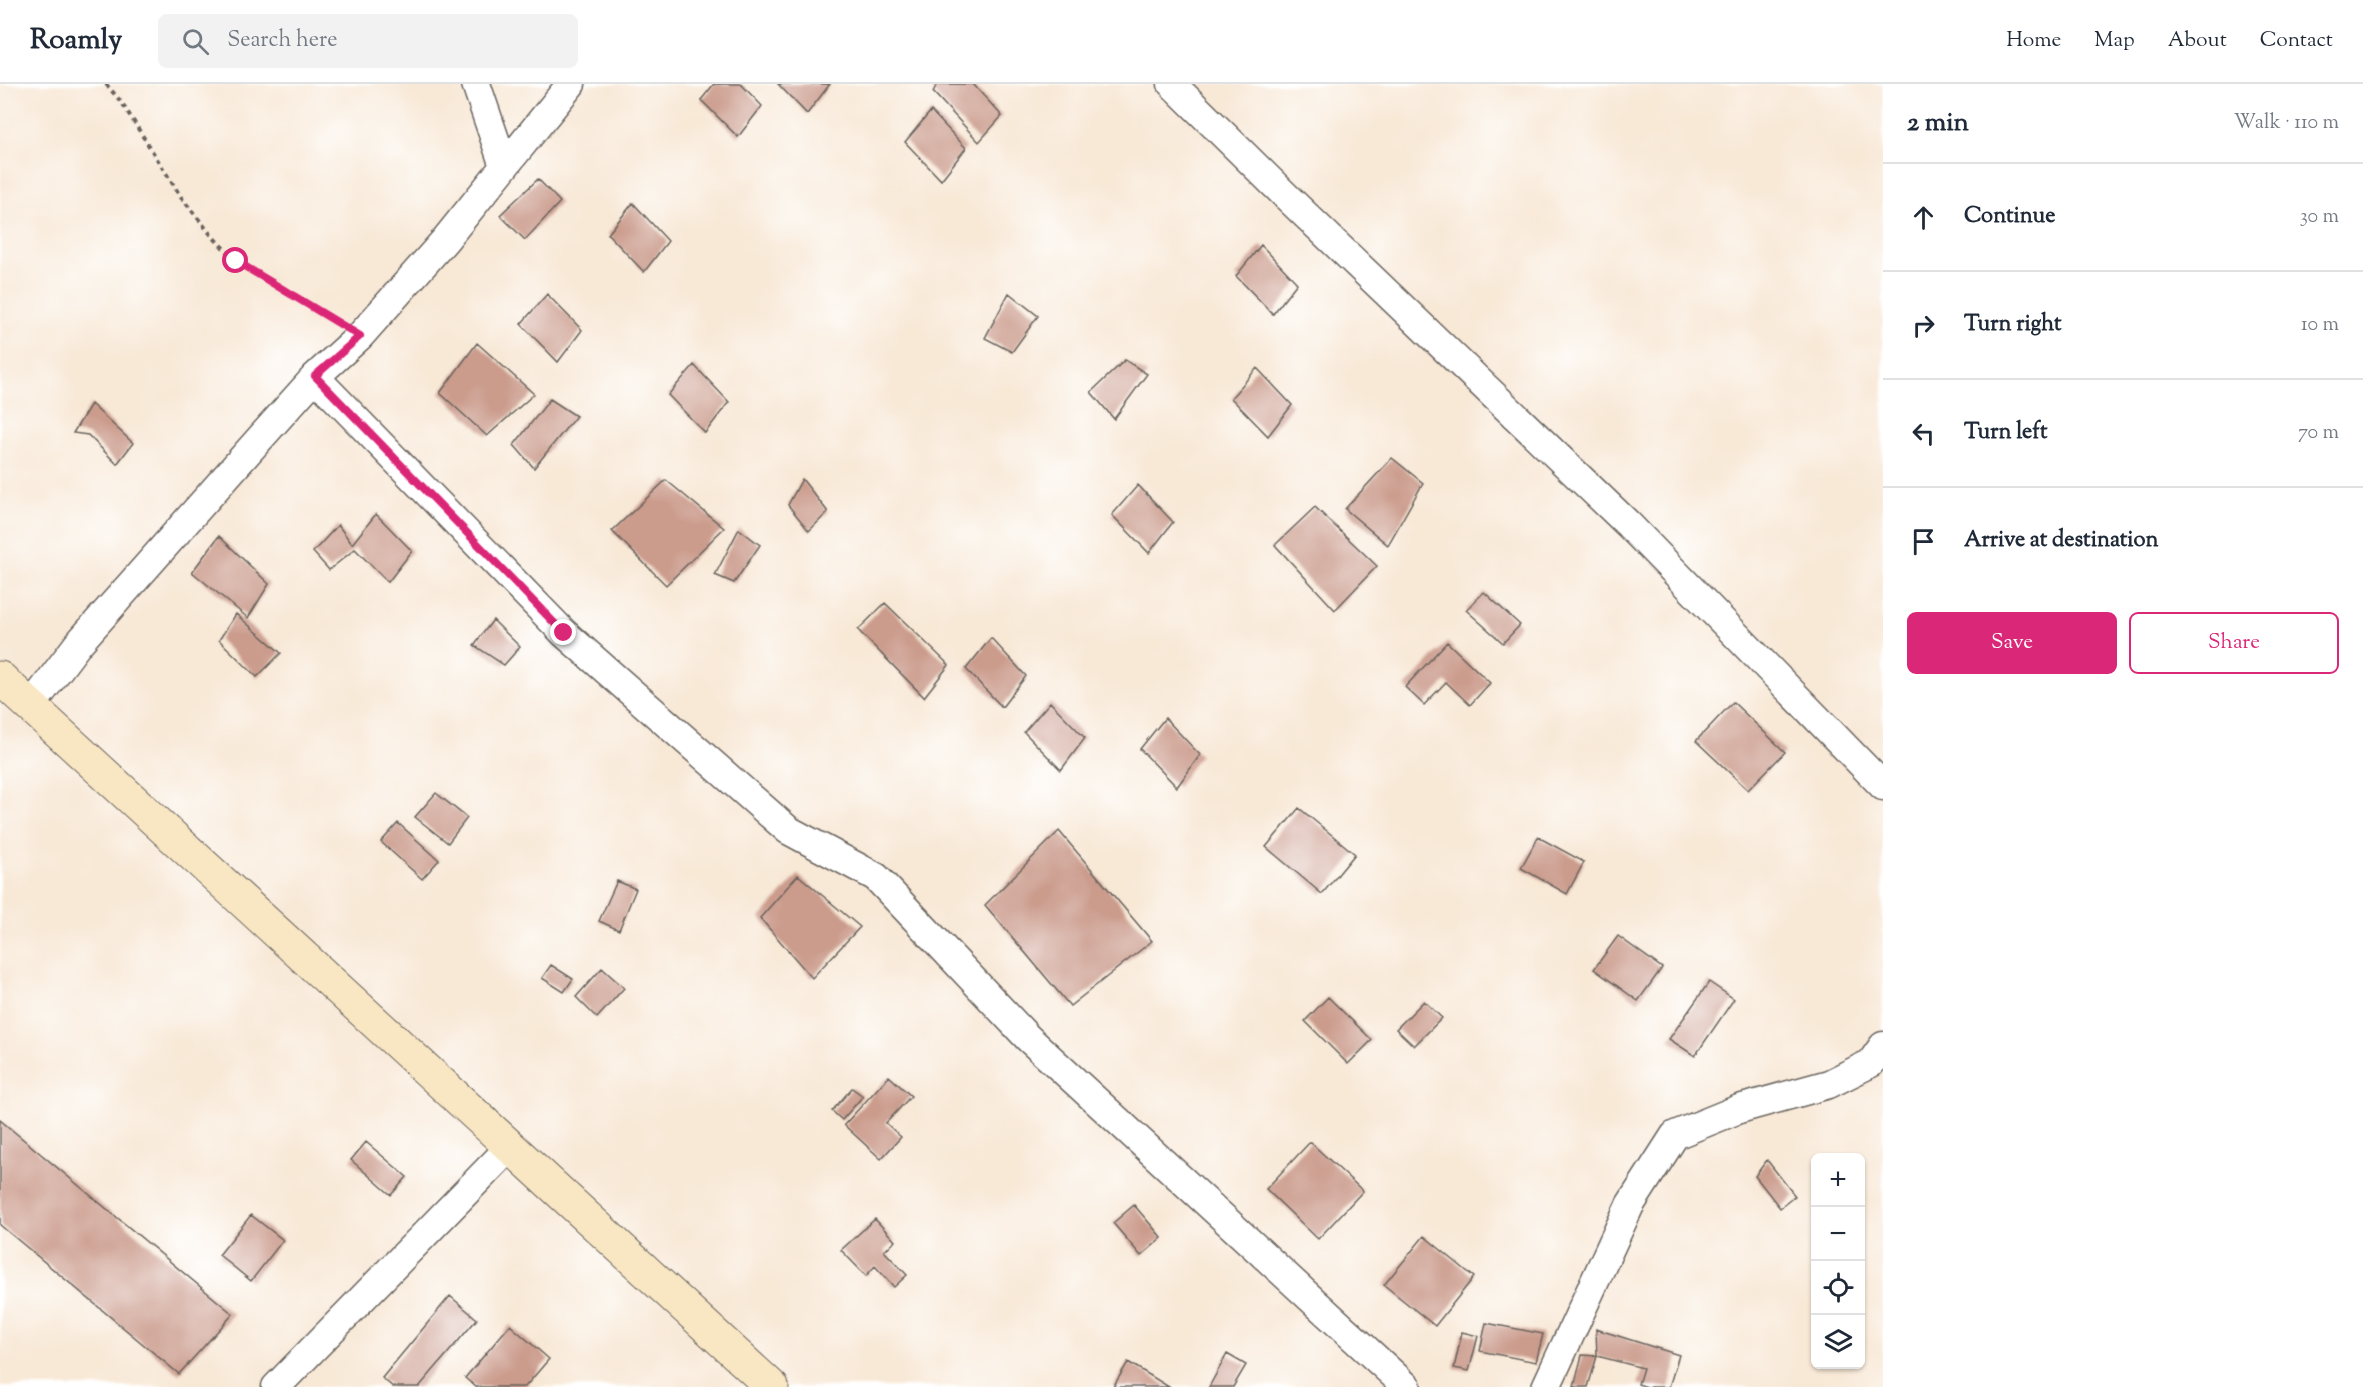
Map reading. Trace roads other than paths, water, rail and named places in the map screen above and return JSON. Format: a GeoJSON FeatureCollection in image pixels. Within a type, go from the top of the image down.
{"type":"FeatureCollection","features":[{"type":"Feature","properties":{"kind":"main road"},"geometry":{"type":"LineString","coordinates":[[0,678],[772,1387]]}},
{"type":"Feature","properties":{"kind":"street"},"geometry":{"type":"LineString","coordinates":[[477,84],[504,166]]}},
{"type":"Feature","properties":{"kind":"street"},"geometry":{"type":"LineString","coordinates":[[31,706],[78,644],[315,376],[360,336],[445,240],[572,84]]}},
{"type":"Feature","properties":{"kind":"street"},"geometry":{"type":"LineString","coordinates":[[1172,84],[1288,199],[1628,524],[1883,786]]}},
{"type":"Feature","properties":{"kind":"street"},"geometry":{"type":"LineString","coordinates":[[315,376],[564,633],[788,830],[876,877],[1028,1038],[1407,1387]]}},
{"type":"Feature","properties":{"kind":"street"},"geometry":{"type":"LineString","coordinates":[[1546,1387],[1630,1205],[1675,1136],[1739,1109],[1829,1084],[1871,1063],[1883,1046]]}},
{"type":"Feature","properties":{"kind":"street"},"geometry":{"type":"LineString","coordinates":[[276,1387],[510,1147]]}}]}
